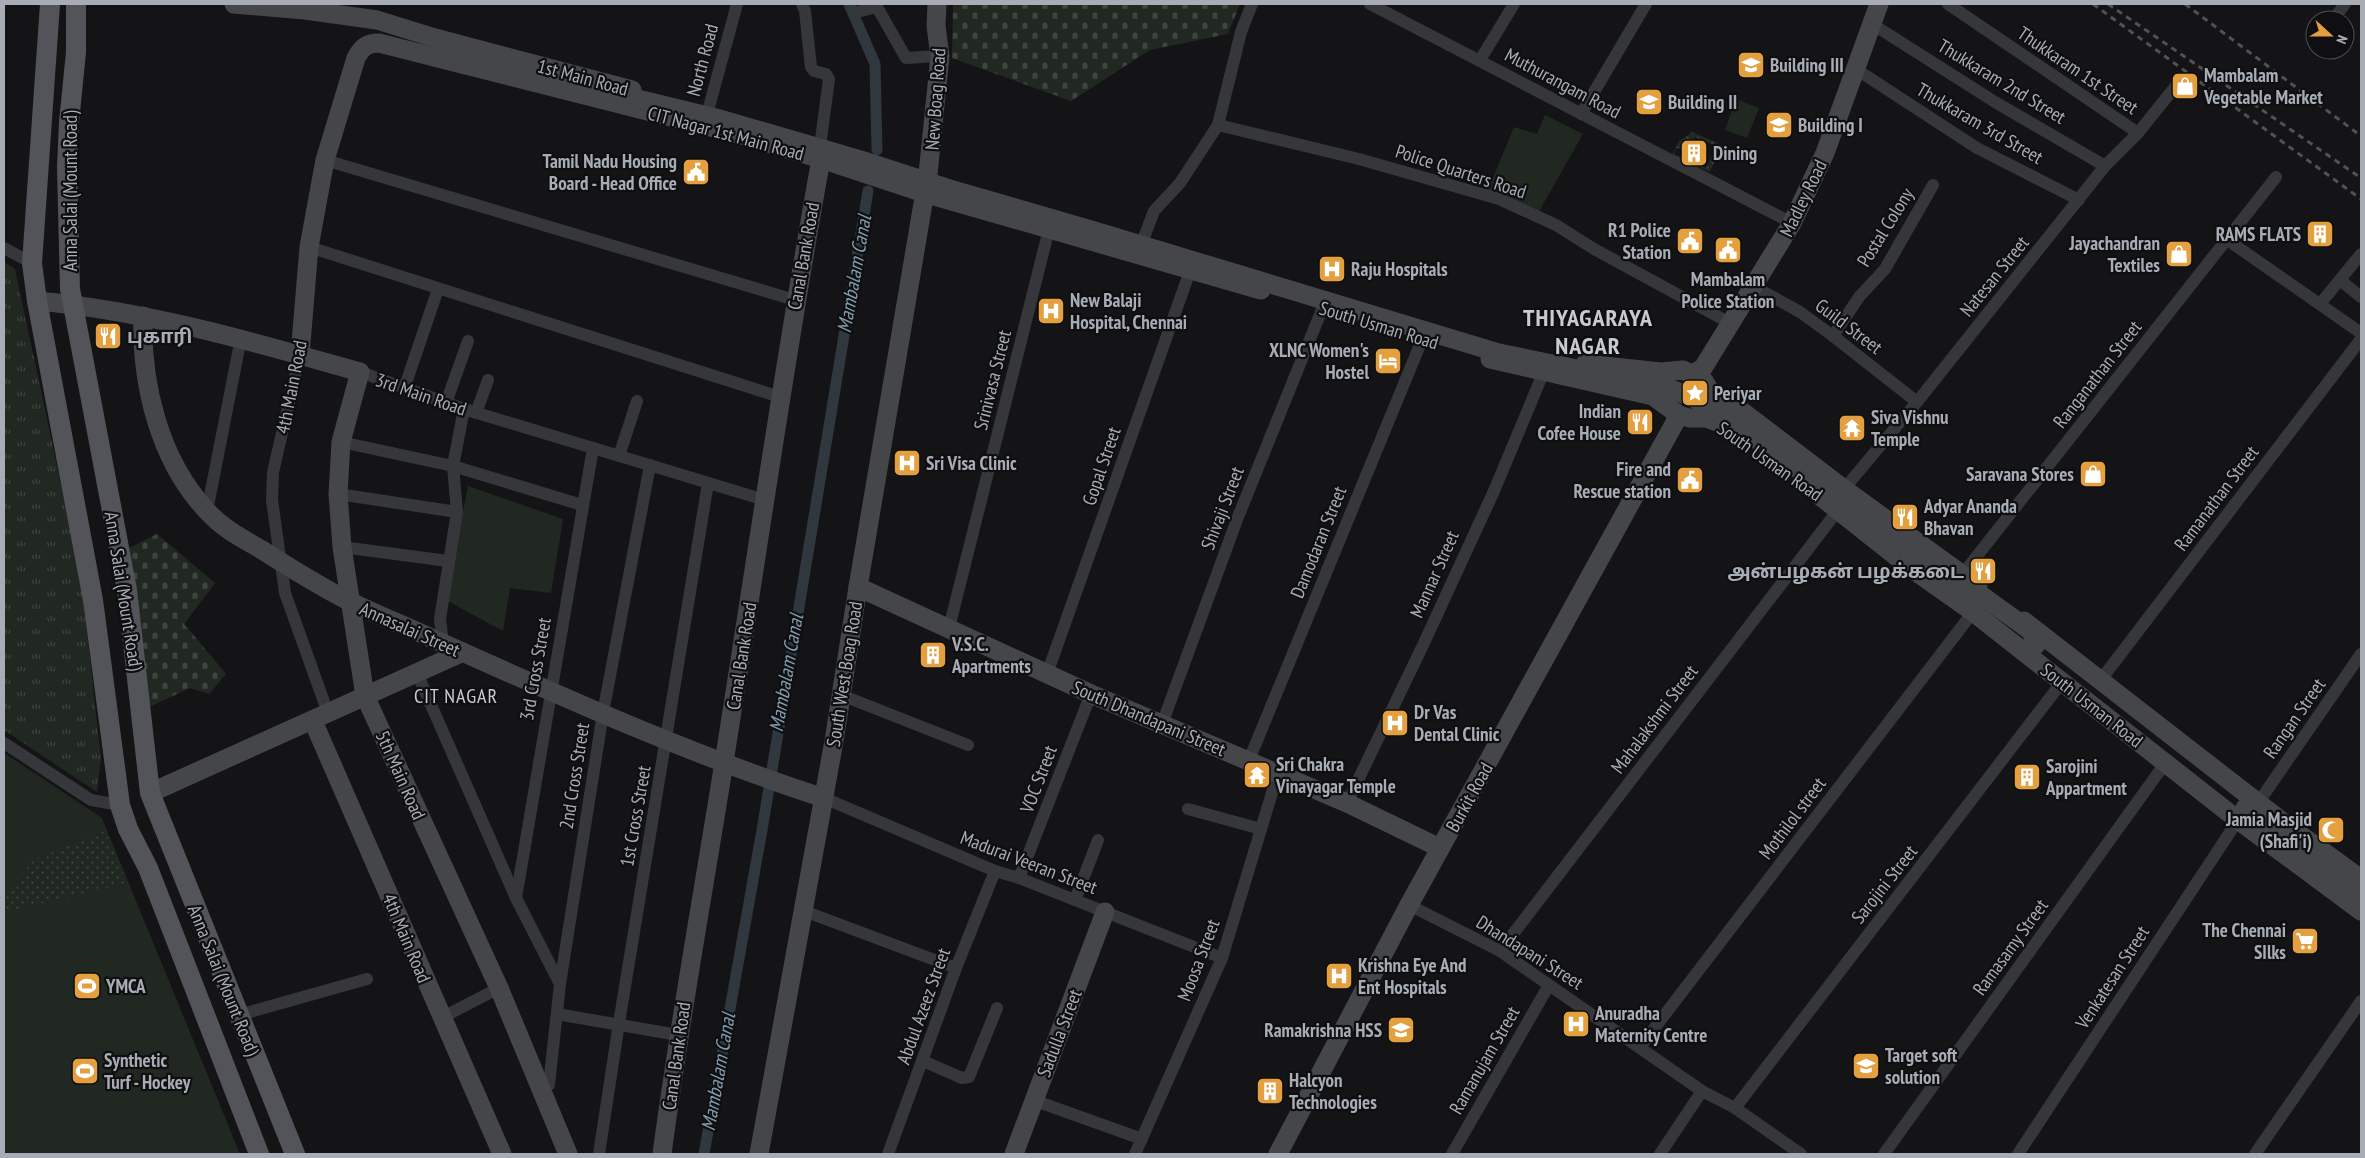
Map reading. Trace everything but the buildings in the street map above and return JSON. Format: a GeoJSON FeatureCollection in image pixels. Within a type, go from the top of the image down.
{"type":"FeatureCollection","features":[{"type":"Feature","properties":{"kind":"main road","name":"Anna Salai (Mount Road)"},"geometry":{"type":"LineString","coordinates":[[50,4],[32,264],[37,301],[93,600],[120,805],[128,829],[148,868],[259,1154]]}},
{"type":"Feature","properties":{"kind":"main road","name":"Anna Salai (Mount Road)"},"geometry":{"type":"LineString","coordinates":[[76,4],[76,52],[69,122],[67,167],[70,289],[128,590],[150,793],[294,1154]]}},
{"type":"Feature","properties":{"kind":"main road"},"geometry":{"type":"LineString","coordinates":[[148,868],[176,858]]}},
{"type":"Feature","properties":{"kind":"street","name":"1st Main Road"},"geometry":{"type":"LineString","coordinates":[[234,4],[305,10],[377,20],[423,44],[706,118],[820,139],[928,174]]}},
{"type":"Feature","properties":{"kind":"street","name":"North Road"},"geometry":{"type":"LineString","coordinates":[[706,118],[737,4]]}},
{"type":"Feature","properties":{"kind":"street"},"geometry":{"type":"LineString","coordinates":[[802,4],[805,11],[810,67],[826,74],[829,79],[820,139]]}},
{"type":"Feature","properties":{"kind":"street","name":"New Boag Road"},"geometry":{"type":"LineString","coordinates":[[924,193],[928,174],[940,56],[936,26],[937,4]]}},
{"type":"Feature","properties":{"kind":"street"},"geometry":{"type":"LineString","coordinates":[[1143,240],[1154,211],[1180,182],[1218,125],[1242,32],[1252,4]]}},
{"type":"Feature","properties":{"kind":"street","name":"Muthurangam Road"},"geometry":{"type":"LineString","coordinates":[[1370,4],[1792,223]]}},
{"type":"Feature","properties":{"kind":"street"},"geometry":{"type":"LineString","coordinates":[[1480,60],[1514,4]]}},
{"type":"Feature","properties":{"kind":"street"},"geometry":{"type":"LineString","coordinates":[[1581,114],[1646,4]]}},
{"type":"Feature","properties":{"kind":"street","name":"Madley Road"},"geometry":{"type":"LineString","coordinates":[[1693,374],[1703,368],[1792,223],[1825,153],[1879,4]]}},
{"type":"Feature","properties":{"kind":"street","name":"Thukkaram 1st Street"},"geometry":{"type":"LineString","coordinates":[[1948,4],[2138,133]]}},
{"type":"Feature","properties":{"kind":"street"},"geometry":{"type":"LineString","coordinates":[[857,12],[877,7],[906,58],[940,56]]}},
{"type":"Feature","properties":{"kind":"street","name":"Thukkaram 2nd Street"},"geometry":{"type":"LineString","coordinates":[[1880,29],[1995,102],[2105,166]]}},
{"type":"Feature","properties":{"kind":"street","name":"4th Main Road"},"geometry":{"type":"LineString","coordinates":[[423,44],[370,44],[365,46],[356,58],[325,160],[308,247],[300,355],[273,472],[272,500],[285,593],[320,717],[441,1018],[502,1154]]}},
{"type":"Feature","properties":{"kind":"street","name":"South Usman Road"},"geometry":{"type":"LineString","coordinates":[[423,44],[720,119],[1499,353],[1636,380],[1669,388],[1695,399],[1732,422],[1952,581],[2100,680],[2361,911]]}},
{"type":"Feature","properties":{"kind":"street","name":"Thukkaram 3rd Street"},"geometry":{"type":"LineString","coordinates":[[1865,75],[1978,148],[2079,200]]}},
{"type":"Feature","properties":{"kind":"street","name":"Natesan Street"},"geometry":{"type":"LineString","coordinates":[[1844,489],[1917,402],[2105,166],[2138,133],[2175,87]]}},
{"type":"Feature","properties":{"kind":"street","name":"CIT Nagar 1st Main Road"},"geometry":{"type":"LineString","coordinates":[[706,118],[924,193]]}},
{"type":"Feature","properties":{"kind":"street","name":"Police Quarters Road"},"geometry":{"type":"LineString","coordinates":[[1218,125],[1359,159],[1499,199],[1556,225],[1594,249],[1730,323]]}},
{"type":"Feature","properties":{"kind":"street","name":"Canal Bank Road"},"geometry":{"type":"LineString","coordinates":[[662,1154],[678,1035],[724,763],[795,300],[821,158]]}},
{"type":"Feature","properties":{"kind":"street"},"geometry":{"type":"LineString","coordinates":[[325,160],[795,300]]}},
{"type":"Feature","properties":{"kind":"street","name":"South Usman Road"},"geometry":{"type":"LineString","coordinates":[[928,174],[1428,326],[1524,353],[1547,365],[1661,372],[1676,369],[1693,374],[1704,381],[1716,401],[1739,409],[1844,489],[1952,581],[1973,612],[2166,762],[2361,879]]}},
{"type":"Feature","properties":{"kind":"street","name":"Ranganathan Street"},"geometry":{"type":"LineString","coordinates":[[1952,581],[2276,177]]}},
{"type":"Feature","properties":{"kind":"street","name":"Postal Colony"},"geometry":{"type":"LineString","coordinates":[[1833,336],[1859,297],[1885,269],[1932,185]]}},
{"type":"Feature","properties":{"kind":"street","name":"South Usman Road"},"geometry":{"type":"LineString","coordinates":[[924,193],[1190,271],[1323,307],[1422,340],[1547,365],[1653,396],[1678,415],[1689,418],[1706,418],[1719,423],[1838,510],[1912,569],[1952,581]]}},
{"type":"Feature","properties":{"kind":"street","name":"South West Boag Road"},"geometry":{"type":"LineString","coordinates":[[759,1154],[824,798],[924,193]]}},
{"type":"Feature","properties":{"kind":"street","name":"Srinivasa Street"},"geometry":{"type":"LineString","coordinates":[[949,628],[1049,229]]}},
{"type":"Feature","properties":{"kind":"street"},"geometry":{"type":"LineString","coordinates":[[2226,239],[2361,333]]}},
{"type":"Feature","properties":{"kind":"street"},"geometry":{"type":"LineString","coordinates":[[308,247],[780,397]]}},
{"type":"Feature","properties":{"kind":"street"},"geometry":{"type":"LineString","coordinates":[[4,248],[32,264]]}},
{"type":"Feature","properties":{"kind":"street"},"geometry":{"type":"LineString","coordinates":[[2320,304],[2361,254]]}},
{"type":"Feature","properties":{"kind":"street","name":"Gopal Street"},"geometry":{"type":"LineString","coordinates":[[1048,674],[1190,271]]}},
{"type":"Feature","properties":{"kind":"street"},"geometry":{"type":"LineString","coordinates":[[2340,280],[2361,297]]}},
{"type":"Feature","properties":{"kind":"street","name":"Guild Street"},"geometry":{"type":"LineString","coordinates":[[1755,286],[1800,312],[1917,402]]}},
{"type":"Feature","properties":{"kind":"street"},"geometry":{"type":"LineString","coordinates":[[404,388],[438,289]]}},
{"type":"Feature","properties":{"kind":"street","name":"3rd Main Road"},"geometry":{"type":"LineString","coordinates":[[37,301],[73,304],[143,316],[241,338],[360,372],[470,411],[765,500]]}},
{"type":"Feature","properties":{"kind":"street","name":"Shivaji Street"},"geometry":{"type":"LineString","coordinates":[[1162,724],[1238,517],[1323,307]]}},
{"type":"Feature","properties":{"kind":"street","name":"Annasalai Street"},"geometry":{"type":"LineString","coordinates":[[143,316],[142,349],[159,431],[183,479],[207,512],[232,534],[350,602],[550,692],[724,763],[824,798]]}},
{"type":"Feature","properties":{"kind":"street"},"geometry":{"type":"LineString","coordinates":[[207,512],[241,338]]}},
{"type":"Feature","properties":{"kind":"street","name":"Ramanathan Street"},"geometry":{"type":"LineString","coordinates":[[2100,680],[2361,339]]}},
{"type":"Feature","properties":{"kind":"street","name":"Damodaran Street"},"geometry":{"type":"LineString","coordinates":[[1249,760],[1422,340]]}},
{"type":"Feature","properties":{"kind":"street"},"geometry":{"type":"LineString","coordinates":[[446,403],[468,341]]}},
{"type":"Feature","properties":{"kind":"street","name":"Mannar Street"},"geometry":{"type":"LineString","coordinates":[[1347,803],[1494,491],[1547,365]]}},
{"type":"Feature","properties":{"kind":"street","name":"5th Main Road"},"geometry":{"type":"LineString","coordinates":[[360,372],[341,442],[338,494],[342,547],[365,696],[499,988],[568,1154]]}},
{"type":"Feature","properties":{"kind":"street"},"geometry":{"type":"LineString","coordinates":[[1653,396],[1661,372]]}},
{"type":"Feature","properties":{"kind":"street"},"geometry":{"type":"LineString","coordinates":[[443,643],[440,619],[457,512],[453,466],[470,411],[488,380]]}},
{"type":"Feature","properties":{"kind":"street"},"geometry":{"type":"LineString","coordinates":[[619,456],[637,401]]}},
{"type":"Feature","properties":{"kind":"street"},"geometry":{"type":"LineString","coordinates":[[1706,418],[1713,411],[1716,401]]}},
{"type":"Feature","properties":{"kind":"street"},"geometry":{"type":"LineString","coordinates":[[1739,409],[1740,417],[1778,446],[2031,631],[2036,645]]}},
{"type":"Feature","properties":{"kind":"street","name":"Burkit Road"},"geometry":{"type":"LineString","coordinates":[[1278,1154],[1409,905],[1678,415]]}},
{"type":"Feature","properties":{"kind":"street"},"geometry":{"type":"LineString","coordinates":[[341,442],[453,466],[582,505]]}},
{"type":"Feature","properties":{"kind":"street","name":"3rd Cross Street"},"geometry":{"type":"LineString","coordinates":[[516,898],[593,448]]}},
{"type":"Feature","properties":{"kind":"street","name":"2nd Cross Street"},"geometry":{"type":"LineString","coordinates":[[541,1089],[549,1085],[560,984],[603,713],[650,465]]}},
{"type":"Feature","properties":{"kind":"street","name":"1st Cross Street"},"geometry":{"type":"LineString","coordinates":[[599,1154],[618,1023],[667,740],[708,483]]}},
{"type":"Feature","properties":{"kind":"street"},"geometry":{"type":"LineString","coordinates":[[338,494],[457,512]]}},
{"type":"Feature","properties":{"kind":"street","name":"Mahalakshmi Street"},"geometry":{"type":"LineString","coordinates":[[1500,951],[1838,510]]}},
{"type":"Feature","properties":{"kind":"street"},"geometry":{"type":"LineString","coordinates":[[342,547],[448,561]]}},
{"type":"Feature","properties":{"kind":"street"},"geometry":{"type":"LineString","coordinates":[[1952,581],[2247,810],[2361,895]]}},
{"type":"Feature","properties":{"kind":"street","name":"South Dhandapani Street"},"geometry":{"type":"LineString","coordinates":[[858,587],[1091,694],[1278,772],[1440,848]]}},
{"type":"Feature","properties":{"kind":"street","name":"Mothilol street"},"geometry":{"type":"LineString","coordinates":[[1640,1046],[1973,612]]}},
{"type":"Feature","properties":{"kind":"street"},"geometry":{"type":"LineString","coordinates":[[150,793],[463,652]]}},
{"type":"Feature","properties":{"kind":"street","name":"Rangan Street"},"geometry":{"type":"LineString","coordinates":[[2247,810],[2361,654]]}},
{"type":"Feature","properties":{"kind":"street"},"geometry":{"type":"LineString","coordinates":[[417,673],[516,898],[560,984]]}},
{"type":"Feature","properties":{"kind":"street","name":"Sarojini Street"},"geometry":{"type":"LineString","coordinates":[[1735,1108],[2062,682]]}},
{"type":"Feature","properties":{"kind":"street","name":"VOC Street"},"geometry":{"type":"LineString","coordinates":[[1019,878],[1091,694]]}},
{"type":"Feature","properties":{"kind":"street"},"geometry":{"type":"LineString","coordinates":[[841,695],[968,745]]}},
{"type":"Feature","properties":{"kind":"street"},"geometry":{"type":"LineString","coordinates":[[2085,700],[2093,700],[2247,820],[2264,823]]}},
{"type":"Feature","properties":{"kind":"street"},"geometry":{"type":"LineString","coordinates":[[4,743],[91,800],[120,805]]}},
{"type":"Feature","properties":{"kind":"street","name":"Ramasamy Street"},"geometry":{"type":"LineString","coordinates":[[1884,1154],[2166,762]]}},
{"type":"Feature","properties":{"kind":"street","name":"Moosa Street"},"geometry":{"type":"LineString","coordinates":[[1135,1154],[1222,958],[1278,772]]}},
{"type":"Feature","properties":{"kind":"street","name":"Madurai Veeran Street"},"geometry":{"type":"LineString","coordinates":[[824,798],[995,871],[1019,878],[1222,958]]}},
{"type":"Feature","properties":{"kind":"street"},"geometry":{"type":"LineString","coordinates":[[1188,809],[1261,828]]}},
{"type":"Feature","properties":{"kind":"street","name":"Venkatesan Street"},"geometry":{"type":"LineString","coordinates":[[2018,1154],[2247,810]]}},
{"type":"Feature","properties":{"kind":"street"},"geometry":{"type":"LineString","coordinates":[[1075,900],[1098,840]]}},
{"type":"Feature","properties":{"kind":"street","name":"Abdul Azeez Street"},"geometry":{"type":"LineString","coordinates":[[888,1154],[956,968],[995,871]]}},
{"type":"Feature","properties":{"kind":"street","name":"Dhandapani Street"},"geometry":{"type":"LineString","coordinates":[[1409,905],[1500,951],[1640,1046],[1702,1091],[1735,1108],[1801,1154]]}},
{"type":"Feature","properties":{"kind":"street"},"geometry":{"type":"LineString","coordinates":[[804,911],[956,968]]}},
{"type":"Feature","properties":{"kind":"street","name":"Sadulla Street"},"geometry":{"type":"LineString","coordinates":[[1014,1154],[1105,912]]}},
{"type":"Feature","properties":{"kind":"street"},"geometry":{"type":"LineString","coordinates":[[238,1015],[367,979]]}},
{"type":"Feature","properties":{"kind":"street","name":"Ramanujam Street"},"geometry":{"type":"LineString","coordinates":[[1452,1154],[1549,985]]}},
{"type":"Feature","properties":{"kind":"street"},"geometry":{"type":"LineString","coordinates":[[441,1018],[499,988]]}},
{"type":"Feature","properties":{"kind":"street"},"geometry":{"type":"LineString","coordinates":[[2255,1154],[2361,1001]]}},
{"type":"Feature","properties":{"kind":"street"},"geometry":{"type":"LineString","coordinates":[[923,1061],[962,1078],[969,1077],[997,1008]]}},
{"type":"Feature","properties":{"kind":"street"},"geometry":{"type":"LineString","coordinates":[[557,1014],[618,1023],[678,1035]]}},
{"type":"Feature","properties":{"kind":"street"},"geometry":{"type":"LineString","coordinates":[[1660,1154],[1702,1091]]}},
{"type":"Feature","properties":{"kind":"street"},"geometry":{"type":"LineString","coordinates":[[1033,1100],[1142,1139]]}},
{"type":"Feature","properties":{"kind":"green space"},"geometry":{"type":"Polygon","coordinates":[[[953,4],[1240,4],[1228,34],[1150,50],[1071,101],[952,58],[953,4]]]}},
{"type":"Feature","properties":{"kind":"green space"},"geometry":{"type":"Polygon","coordinates":[[[1736,99],[1759,108],[1747,138],[1725,130],[1736,99]]]}},
{"type":"Feature","properties":{"kind":"green space"},"geometry":{"type":"Polygon","coordinates":[[[1545,115],[1583,134],[1538,213],[1488,190],[1514,127],[1537,134],[1545,115]]]}},
{"type":"Feature","properties":{"kind":"green space"},"geometry":{"type":"Polygon","coordinates":[[[1692,132],[1722,145],[1710,172],[1672,155],[1679,141],[1692,132]],[[1695,137],[1688,152],[1677,148],[1674,154],[1706,168],[1716,146],[1695,137]]]}},
{"type":"Feature","properties":{"kind":"green space"},"geometry":{"type":"Polygon","coordinates":[[[4,262],[15,269],[81,578],[101,759],[97,792],[4,730],[4,262]]]}},
{"type":"Feature","properties":{"kind":"green space"},"geometry":{"type":"Polygon","coordinates":[[[468,486],[563,519],[551,593],[510,588],[503,631],[446,600],[468,486]]]}},
{"type":"Feature","properties":{"kind":"green space"},"geometry":{"type":"Polygon","coordinates":[[[157,534],[215,583],[184,624],[226,674],[209,694],[190,688],[145,709],[125,550],[157,534]]]}},
{"type":"Feature","properties":{"kind":"green space","name":"YMCA"},"geometry":{"type":"Polygon","coordinates":[[[4,753],[102,818],[240,1154],[4,1154],[4,753]]]}},
{"type":"Feature","properties":{"kind":"green space"},"geometry":{"type":"Polygon","coordinates":[[[105,831],[127,883],[4,912],[4,898],[33,860],[105,831]]]}},
{"type":"Feature","properties":{"kind":"waterway","name":"Mambalam Canal"},"geometry":{"type":"LineString","coordinates":[[849,4],[875,64],[877,150]]}},
{"type":"Feature","properties":{"kind":"waterway","name":"Mambalam Canal"},"geometry":{"type":"LineString","coordinates":[[704,1154],[762,830],[868,191]]}},
{"type":"Feature","properties":{"kind":"railway"},"geometry":{"type":"LineString","coordinates":[[2093,4],[2361,199]]}},
{"type":"Feature","properties":{"kind":"railway"},"geometry":{"type":"LineString","coordinates":[[2108,4],[2361,178]]}},
{"type":"Feature","properties":{"kind":"railway"},"geometry":{"type":"LineString","coordinates":[[2185,4],[2361,136]]}},
{"type":"Feature","properties":{"kind":"place","name":"Building III"},"geometry":{"type":"Point","coordinates":[1751,65]}},
{"type":"Feature","properties":{"kind":"place","name":"Mambalam Vegetable Market"},"geometry":{"type":"Point","coordinates":[2185,86]}},
{"type":"Feature","properties":{"kind":"place","name":"Building II"},"geometry":{"type":"Point","coordinates":[1649,102]}},
{"type":"Feature","properties":{"kind":"place","name":"Building I"},"geometry":{"type":"Point","coordinates":[1779,125]}},
{"type":"Feature","properties":{"kind":"place","name":"Dining"},"geometry":{"type":"Point","coordinates":[1694,153]}},
{"type":"Feature","properties":{"kind":"place","name":"Tamil Nadu Housing Board - Head Office"},"geometry":{"type":"Point","coordinates":[696,172]}},
{"type":"Feature","properties":{"kind":"place","name":"RAMS FLATS"},"geometry":{"type":"Point","coordinates":[2320,234]}},
{"type":"Feature","properties":{"kind":"place","name":"R1 Police Station"},"geometry":{"type":"Point","coordinates":[1690,241]}},
{"type":"Feature","properties":{"kind":"place","name":"Mambalam Police Station"},"geometry":{"type":"Point","coordinates":[1728,250]}},
{"type":"Feature","properties":{"kind":"place","name":"Jayachandran Textiles"},"geometry":{"type":"Point","coordinates":[2179,254]}},
{"type":"Feature","properties":{"kind":"place","name":"Raju Hospitals"},"geometry":{"type":"Point","coordinates":[1332,269]}},
{"type":"Feature","properties":{"kind":"place","name":"New Balaji Hospital, Chennai"},"geometry":{"type":"Point","coordinates":[1051,311]}},
{"type":"Feature","properties":{"kind":"place","name":"புகாரி"},"geometry":{"type":"Point","coordinates":[108,336]}},
{"type":"Feature","properties":{"kind":"place","name":"XLNC Women's Hostel"},"geometry":{"type":"Point","coordinates":[1388,361]}},
{"type":"Feature","properties":{"kind":"place","name":"Periyar"},"geometry":{"type":"Point","coordinates":[1695,393]}},
{"type":"Feature","properties":{"kind":"place","name":"Indian Cofee House"},"geometry":{"type":"Point","coordinates":[1640,422]}},
{"type":"Feature","properties":{"kind":"place","name":"Siva Vishnu Temple"},"geometry":{"type":"Point","coordinates":[1852,428]}},
{"type":"Feature","properties":{"kind":"place","name":"Sri Visa Clinic"},"geometry":{"type":"Point","coordinates":[907,463]}},
{"type":"Feature","properties":{"kind":"place","name":"Saravana Stores"},"geometry":{"type":"Point","coordinates":[2093,474]}},
{"type":"Feature","properties":{"kind":"place","name":"Fire and Rescue station"},"geometry":{"type":"Point","coordinates":[1690,480]}},
{"type":"Feature","properties":{"kind":"place","name":"Adyar Ananda Bhavan"},"geometry":{"type":"Point","coordinates":[1905,517]}},
{"type":"Feature","properties":{"kind":"place","name":"அன்பழகன் பழக்கடை"},"geometry":{"type":"Point","coordinates":[1983,571]}},
{"type":"Feature","properties":{"kind":"place","name":"V.S.C. Apartments"},"geometry":{"type":"Point","coordinates":[933,655]}},
{"type":"Feature","properties":{"kind":"place","name":"Dr Vas Dental Clinic"},"geometry":{"type":"Point","coordinates":[1395,723]}},
{"type":"Feature","properties":{"kind":"place","name":"Sri Chakra Vinayagar Temple"},"geometry":{"type":"Point","coordinates":[1257,775]}},
{"type":"Feature","properties":{"kind":"place","name":"Sarojini Appartment"},"geometry":{"type":"Point","coordinates":[2027,777]}},
{"type":"Feature","properties":{"kind":"place","name":"Jamia Masjid (Shafi'i)"},"geometry":{"type":"Point","coordinates":[2331,830]}},
{"type":"Feature","properties":{"kind":"place","name":"The Chennai SIlks"},"geometry":{"type":"Point","coordinates":[2305,941]}},
{"type":"Feature","properties":{"kind":"place","name":"Krishna Eye And Ent Hospitals"},"geometry":{"type":"Point","coordinates":[1339,976]}},
{"type":"Feature","properties":{"kind":"place","name":"YMCA"},"geometry":{"type":"Point","coordinates":[87,986]}},
{"type":"Feature","properties":{"kind":"place","name":"Anuradha Maternity Centre"},"geometry":{"type":"Point","coordinates":[1576,1024]}},
{"type":"Feature","properties":{"kind":"place","name":"Ramakrishna HSS"},"geometry":{"type":"Point","coordinates":[1401,1030]}},
{"type":"Feature","properties":{"kind":"place","name":"Target soft solution"},"geometry":{"type":"Point","coordinates":[1866,1066]}},
{"type":"Feature","properties":{"kind":"place","name":"Synthetic Turf - Hockey"},"geometry":{"type":"Point","coordinates":[85,1071]}},
{"type":"Feature","properties":{"kind":"place","name":"Halcyon Technologies"},"geometry":{"type":"Point","coordinates":[1270,1091]}},
{"type":"Feature","properties":{"kind":"district","name":"THIYAGARAYA NAGAR"},"geometry":{"type":"Point","coordinates":[1588,332]}},
{"type":"Feature","properties":{"kind":"district","name":"CIT NAGAR"},"geometry":{"type":"Point","coordinates":[456,696]}}]}
